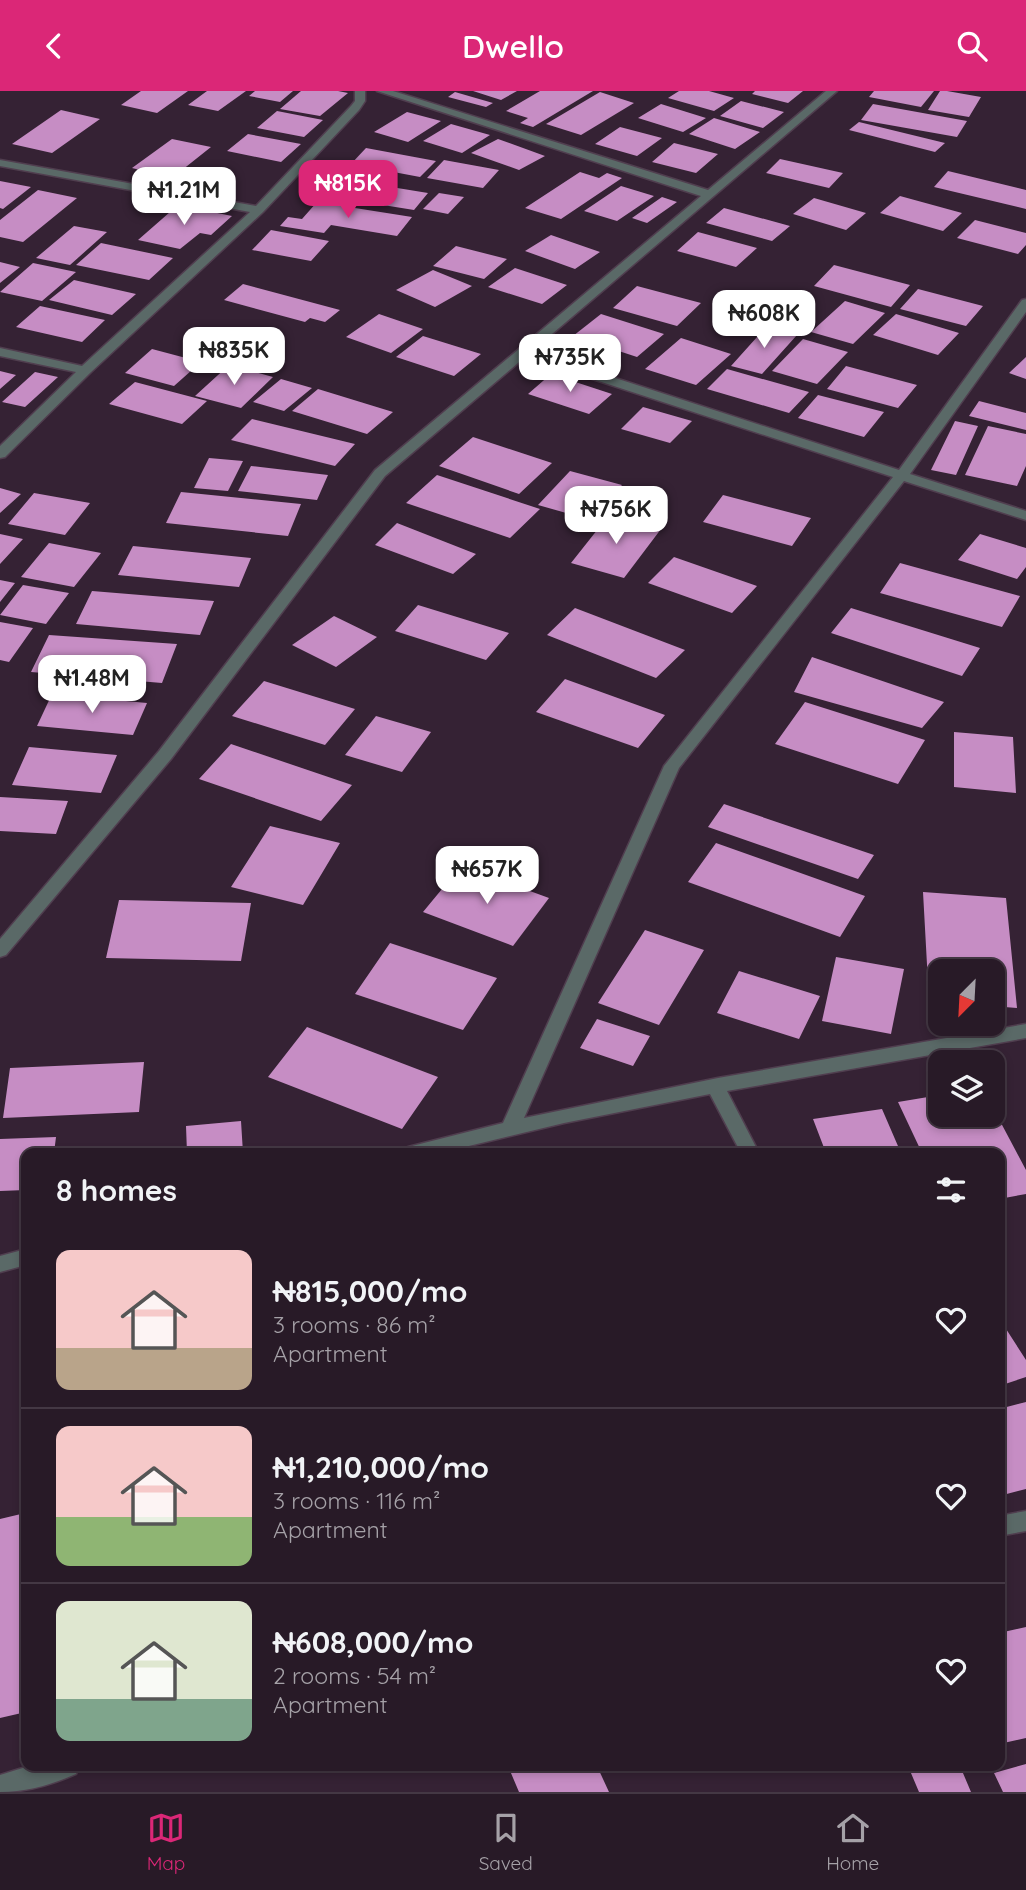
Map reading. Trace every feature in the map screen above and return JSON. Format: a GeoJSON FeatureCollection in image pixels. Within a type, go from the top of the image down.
{"type":"FeatureCollection","features":[{"type":"Feature","properties":{"kind":"street"},"geometry":{"type":"LineString","coordinates":[[0,454],[85,370],[259,210],[355,108],[360,101],[360,91]]}},
{"type":"Feature","properties":{"kind":"street"},"geometry":{"type":"LineString","coordinates":[[382,91],[708,194]]}},
{"type":"Feature","properties":{"kind":"street"},"geometry":{"type":"LineString","coordinates":[[0,951],[165,755],[380,473],[526,353],[708,194],[832,91]]}},
{"type":"Feature","properties":{"kind":"street"},"geometry":{"type":"LineString","coordinates":[[0,163],[259,210]]}},
{"type":"Feature","properties":{"kind":"street"},"geometry":{"type":"LineString","coordinates":[[512,1127],[671,765],[902,475],[1025,307]]}},
{"type":"Feature","properties":{"kind":"street"},"geometry":{"type":"LineString","coordinates":[[0,352],[85,370]]}},
{"type":"Feature","properties":{"kind":"street"},"geometry":{"type":"LineString","coordinates":[[526,353],[1026,516]]}},
{"type":"Feature","properties":{"kind":"street"},"geometry":{"type":"LineString","coordinates":[[431,1148],[512,1127],[715,1086],[1026,1031]]}},
{"type":"Feature","properties":{"kind":"street"},"geometry":{"type":"LineString","coordinates":[[715,1086],[747,1148]]}},
{"type":"Feature","properties":{"kind":"street"},"geometry":{"type":"LineString","coordinates":[[0,1264],[21,1258]]}},
{"type":"Feature","properties":{"kind":"street"},"geometry":{"type":"LineString","coordinates":[[1005,1525],[1026,1521]]}},
{"type":"Feature","properties":{"kind":"street"},"geometry":{"type":"LineString","coordinates":[[0,1787],[51,1771]]}},
{"type":"Feature","properties":{"kind":"building"},"geometry":{"type":"Polygon","coordinates":[[[141,91],[188,91],[157,113],[121,105],[141,91]]]}},
{"type":"Feature","properties":{"kind":"building"},"geometry":{"type":"Polygon","coordinates":[[[207,91],[246,91],[218,111],[188,105],[207,91]]]}},
{"type":"Feature","properties":{"kind":"building"},"geometry":{"type":"Polygon","coordinates":[[[255,91],[293,91],[280,102],[249,96],[255,91]]]}},
{"type":"Feature","properties":{"kind":"building"},"geometry":{"type":"Polygon","coordinates":[[[301,91],[348,93],[320,116],[280,109],[301,91]]]}},
{"type":"Feature","properties":{"kind":"building"},"geometry":{"type":"Polygon","coordinates":[[[473,91],[517,91],[501,100],[473,91]]]}},
{"type":"Feature","properties":{"kind":"building"},"geometry":{"type":"Polygon","coordinates":[[[540,91],[593,91],[533,127],[520,123],[528,118],[506,111],[540,91]]]}},
{"type":"Feature","properties":{"kind":"building"},"geometry":{"type":"Polygon","coordinates":[[[679,91],[709,91],[734,98],[714,111],[668,98],[679,91]]]}},
{"type":"Feature","properties":{"kind":"building"},"geometry":{"type":"Polygon","coordinates":[[[755,91],[803,91],[788,103],[752,94],[755,91]]]}},
{"type":"Feature","properties":{"kind":"building"},"geometry":{"type":"Polygon","coordinates":[[[874,91],[934,91],[921,107],[869,97],[874,91]]]}},
{"type":"Feature","properties":{"kind":"building"},"geometry":{"type":"Polygon","coordinates":[[[940,91],[981,97],[969,117],[928,110],[940,91]]]}},
{"type":"Feature","properties":{"kind":"building"},"geometry":{"type":"Polygon","coordinates":[[[455,92],[493,103],[486,107],[448,97],[455,92]]]}},
{"type":"Feature","properties":{"kind":"building"},"geometry":{"type":"Polygon","coordinates":[[[600,92],[634,103],[581,135],[546,124],[600,92]]]}},
{"type":"Feature","properties":{"kind":"building"},"geometry":{"type":"Polygon","coordinates":[[[741,101],[784,112],[763,128],[720,116],[741,101]]]}},
{"type":"Feature","properties":{"kind":"building"},"geometry":{"type":"Polygon","coordinates":[[[661,104],[706,118],[683,132],[638,118],[661,104]]]}},
{"type":"Feature","properties":{"kind":"building"},"geometry":{"type":"Polygon","coordinates":[[[873,104],[967,121],[957,137],[861,120],[873,104]]]}},
{"type":"Feature","properties":{"kind":"building"},"geometry":{"type":"Polygon","coordinates":[[[61,110],[100,119],[52,153],[12,144],[61,110]]]}},
{"type":"Feature","properties":{"kind":"building"},"geometry":{"type":"Polygon","coordinates":[[[277,111],[323,120],[304,137],[257,128],[277,111]]]}},
{"type":"Feature","properties":{"kind":"building"},"geometry":{"type":"Polygon","coordinates":[[[407,112],[441,121],[408,142],[374,132],[407,112]]]}},
{"type":"Feature","properties":{"kind":"building"},"geometry":{"type":"Polygon","coordinates":[[[714,118],[760,132],[735,149],[689,134],[714,118]]]}},
{"type":"Feature","properties":{"kind":"building"},"geometry":{"type":"Polygon","coordinates":[[[859,122],[945,143],[935,152],[849,130],[859,122]]]}},
{"type":"Feature","properties":{"kind":"building"},"geometry":{"type":"Polygon","coordinates":[[[451,124],[490,135],[462,153],[423,141],[451,124]]]}},
{"type":"Feature","properties":{"kind":"building"},"geometry":{"type":"Polygon","coordinates":[[[620,127],[662,138],[637,156],[595,144],[620,127]]]}},
{"type":"Feature","properties":{"kind":"building"},"geometry":{"type":"Polygon","coordinates":[[[248,134],[301,144],[281,162],[227,151],[248,134]]]}},
{"type":"Feature","properties":{"kind":"building"},"geometry":{"type":"Polygon","coordinates":[[[172,139],[211,147],[172,178],[132,168],[172,139]]]}},
{"type":"Feature","properties":{"kind":"building"},"geometry":{"type":"Polygon","coordinates":[[[498,139],[545,156],[519,170],[471,153],[498,139]]]}},
{"type":"Feature","properties":{"kind":"building"},"geometry":{"type":"Polygon","coordinates":[[[674,143],[718,154],[696,173],[652,162],[674,143]]]}},
{"type":"Feature","properties":{"kind":"building"},"geometry":{"type":"Polygon","coordinates":[[[366,148],[436,161],[420,177],[351,164],[366,148]]]}},
{"type":"Feature","properties":{"kind":"building"},"geometry":{"type":"Polygon","coordinates":[[[780,159],[843,173],[829,188],[766,173],[780,159]]]}},
{"type":"Feature","properties":{"kind":"building"},"geometry":{"type":"Polygon","coordinates":[[[444,160],[499,170],[483,188],[427,178],[444,160]]]}},
{"type":"Feature","properties":{"kind":"building"},"geometry":{"type":"Polygon","coordinates":[[[948,171],[1026,190],[1026,209],[934,187],[948,171]]]}},
{"type":"Feature","properties":{"kind":"building"},"geometry":{"type":"Polygon","coordinates":[[[580,172],[599,178],[607,173],[622,178],[561,219],[525,208],[580,172]]]}},
{"type":"Feature","properties":{"kind":"building"},"geometry":{"type":"Polygon","coordinates":[[[342,179],[428,193],[414,210],[327,196],[342,179]]]}},
{"type":"Feature","properties":{"kind":"building"},"geometry":{"type":"Polygon","coordinates":[[[0,181],[31,187],[3,209],[0,208],[0,181]]]}},
{"type":"Feature","properties":{"kind":"building"},"geometry":{"type":"Polygon","coordinates":[[[621,186],[654,196],[617,221],[584,211],[621,186]]]}},
{"type":"Feature","properties":{"kind":"building"},"geometry":{"type":"Polygon","coordinates":[[[38,190],[77,198],[23,242],[0,237],[0,220],[38,190]]]}},
{"type":"Feature","properties":{"kind":"building"},"geometry":{"type":"Polygon","coordinates":[[[439,193],[464,197],[448,214],[423,209],[439,193]]]}},
{"type":"Feature","properties":{"kind":"building"},"geometry":{"type":"Polygon","coordinates":[[[900,196],[962,213],[943,231],[880,213],[900,196]]]}},
{"type":"Feature","properties":{"kind":"building"},"geometry":{"type":"Polygon","coordinates":[[[662,197],[677,202],[647,223],[632,218],[662,197]]]}},
{"type":"Feature","properties":{"kind":"building"},"geometry":{"type":"Polygon","coordinates":[[[814,198],[866,213],[846,230],[793,214],[814,198]]]}},
{"type":"Feature","properties":{"kind":"building"},"geometry":{"type":"Polygon","coordinates":[[[317,202],[412,217],[397,236],[331,225],[324,233],[280,226],[288,217],[302,219],[317,202]]]}},
{"type":"Feature","properties":{"kind":"building"},"geometry":{"type":"Polygon","coordinates":[[[178,205],[232,216],[211,235],[200,233],[180,249],[138,240],[178,205]]]}},
{"type":"Feature","properties":{"kind":"building"},"geometry":{"type":"Polygon","coordinates":[[[724,208],[790,226],[772,241],[706,223],[724,208]]]}},
{"type":"Feature","properties":{"kind":"building"},"geometry":{"type":"Polygon","coordinates":[[[975,220],[1026,233],[1026,245],[1018,254],[957,238],[975,220]]]}},
{"type":"Feature","properties":{"kind":"building"},"geometry":{"type":"Polygon","coordinates":[[[74,226],[107,232],[70,265],[36,258],[74,226]]]}},
{"type":"Feature","properties":{"kind":"building"},"geometry":{"type":"Polygon","coordinates":[[[271,230],[329,241],[311,261],[252,250],[271,230]]]}},
{"type":"Feature","properties":{"kind":"building"},"geometry":{"type":"Polygon","coordinates":[[[698,232],[757,248],[736,267],[677,251],[698,232]]]}},
{"type":"Feature","properties":{"kind":"building"},"geometry":{"type":"Polygon","coordinates":[[[551,235],[600,252],[575,269],[525,251],[551,235]]]}},
{"type":"Feature","properties":{"kind":"building"},"geometry":{"type":"Polygon","coordinates":[[[101,243],[173,258],[149,280],[76,265],[101,243]]]}},
{"type":"Feature","properties":{"kind":"building"},"geometry":{"type":"Polygon","coordinates":[[[456,246],[507,259],[484,279],[433,266],[456,246]]]}},
{"type":"Feature","properties":{"kind":"building"},"geometry":{"type":"Polygon","coordinates":[[[0,262],[20,267],[0,283],[0,262]]]}},
{"type":"Feature","properties":{"kind":"building"},"geometry":{"type":"Polygon","coordinates":[[[33,263],[76,272],[42,301],[0,292],[33,263]]]}},
{"type":"Feature","properties":{"kind":"building"},"geometry":{"type":"Polygon","coordinates":[[[834,265],[910,285],[891,307],[814,286],[834,265]]]}},
{"type":"Feature","properties":{"kind":"building"},"geometry":{"type":"Polygon","coordinates":[[[515,268],[567,285],[542,304],[488,287],[515,268]]]}},
{"type":"Feature","properties":{"kind":"building"},"geometry":{"type":"Polygon","coordinates":[[[433,270],[472,286],[435,307],[396,290],[433,270]]]}},
{"type":"Feature","properties":{"kind":"building"},"geometry":{"type":"Polygon","coordinates":[[[74,280],[136,294],[112,315],[49,300],[74,280]]]}},
{"type":"Feature","properties":{"kind":"building"},"geometry":{"type":"Polygon","coordinates":[[[243,284],[340,310],[325,322],[310,318],[305,322],[224,300],[243,284]]]}},
{"type":"Feature","properties":{"kind":"building"},"geometry":{"type":"Polygon","coordinates":[[[637,286],[701,303],[677,326],[613,308],[637,286]]]}},
{"type":"Feature","properties":{"kind":"building"},"geometry":{"type":"Polygon","coordinates":[[[918,289],[983,306],[966,326],[900,309],[918,289]]]}},
{"type":"Feature","properties":{"kind":"building"},"geometry":{"type":"Polygon","coordinates":[[[845,301],[885,313],[853,344],[811,332],[845,301]]]}},
{"type":"Feature","properties":{"kind":"building"},"geometry":{"type":"Polygon","coordinates":[[[40,306],[105,320],[82,342],[16,327],[40,306]]]}},
{"type":"Feature","properties":{"kind":"building"},"geometry":{"type":"Polygon","coordinates":[[[379,314],[423,329],[391,353],[346,337],[379,314]]]}},
{"type":"Feature","properties":{"kind":"building"},"geometry":{"type":"Polygon","coordinates":[[[601,314],[664,334],[637,357],[573,336],[601,314]]]}},
{"type":"Feature","properties":{"kind":"building"},"geometry":{"type":"Polygon","coordinates":[[[896,314],[959,333],[938,355],[873,335],[896,314]]]}},
{"type":"Feature","properties":{"kind":"building"},"geometry":{"type":"Polygon","coordinates":[[[766,327],[797,335],[762,374],[731,366],[766,327]]]}},
{"type":"Feature","properties":{"kind":"building"},"geometry":{"type":"Polygon","coordinates":[[[423,336],[481,354],[454,376],[396,357],[423,336]]]}},
{"type":"Feature","properties":{"kind":"building"},"geometry":{"type":"Polygon","coordinates":[[[681,338],[731,354],[696,385],[645,369],[681,338]]]}},
{"type":"Feature","properties":{"kind":"building"},"geometry":{"type":"Polygon","coordinates":[[[803,339],[848,352],[817,384],[772,371],[803,339]]]}},
{"type":"Feature","properties":{"kind":"building"},"geometry":{"type":"Polygon","coordinates":[[[152,349],[201,362],[174,386],[125,373],[152,349]]]}},
{"type":"Feature","properties":{"kind":"building"},"geometry":{"type":"Polygon","coordinates":[[[1026,357],[1026,379],[1009,373],[1026,357]]]}},
{"type":"Feature","properties":{"kind":"building"},"geometry":{"type":"Polygon","coordinates":[[[229,365],[273,377],[241,408],[195,396],[229,365]]]}},
{"type":"Feature","properties":{"kind":"building"},"geometry":{"type":"Polygon","coordinates":[[[846,366],[917,385],[898,408],[827,389],[846,366]]]}},
{"type":"Feature","properties":{"kind":"building"},"geometry":{"type":"Polygon","coordinates":[[[727,369],[809,392],[789,413],[707,389],[727,369]]]}},
{"type":"Feature","properties":{"kind":"building"},"geometry":{"type":"Polygon","coordinates":[[[0,371],[16,375],[0,389],[0,371]]]}},
{"type":"Feature","properties":{"kind":"building"},"geometry":{"type":"Polygon","coordinates":[[[35,372],[58,377],[25,407],[2,402],[35,372]]]}},
{"type":"Feature","properties":{"kind":"building"},"geometry":{"type":"Polygon","coordinates":[[[551,374],[612,394],[589,414],[528,394],[551,374]]]}},
{"type":"Feature","properties":{"kind":"building"},"geometry":{"type":"Polygon","coordinates":[[[281,379],[312,388],[284,411],[253,402],[281,379]]]}},
{"type":"Feature","properties":{"kind":"building"},"geometry":{"type":"Polygon","coordinates":[[[135,382],[207,401],[182,424],[109,404],[135,382]]]}},
{"type":"Feature","properties":{"kind":"building"},"geometry":{"type":"Polygon","coordinates":[[[318,389],[393,412],[367,434],[292,411],[318,389]]]}},
{"type":"Feature","properties":{"kind":"building"},"geometry":{"type":"Polygon","coordinates":[[[818,395],[884,412],[864,437],[798,418],[818,395]]]}},
{"type":"Feature","properties":{"kind":"building"},"geometry":{"type":"Polygon","coordinates":[[[979,401],[1026,413],[1026,430],[969,416],[979,401]]]}},
{"type":"Feature","properties":{"kind":"building"},"geometry":{"type":"Polygon","coordinates":[[[643,407],[692,421],[670,443],[621,429],[643,407]]]}},
{"type":"Feature","properties":{"kind":"building"},"geometry":{"type":"Polygon","coordinates":[[[252,419],[355,444],[335,466],[231,440],[252,419]]]}},
{"type":"Feature","properties":{"kind":"building"},"geometry":{"type":"Polygon","coordinates":[[[955,421],[978,426],[956,475],[931,470],[955,421]]]}},
{"type":"Feature","properties":{"kind":"building"},"geometry":{"type":"Polygon","coordinates":[[[988,426],[1026,434],[1026,466],[1017,486],[965,475],[988,426]]]}},
{"type":"Feature","properties":{"kind":"building"},"geometry":{"type":"Polygon","coordinates":[[[473,437],[552,463],[519,494],[439,466],[473,437]]]}},
{"type":"Feature","properties":{"kind":"building"},"geometry":{"type":"Polygon","coordinates":[[[209,458],[243,461],[228,491],[194,488],[209,458]]]}},
{"type":"Feature","properties":{"kind":"building"},"geometry":{"type":"Polygon","coordinates":[[[251,466],[328,475],[317,500],[238,491],[251,466]]]}},
{"type":"Feature","properties":{"kind":"building"},"geometry":{"type":"Polygon","coordinates":[[[570,471],[622,485],[591,520],[538,505],[570,471]]]}},
{"type":"Feature","properties":{"kind":"building"},"geometry":{"type":"Polygon","coordinates":[[[437,475],[540,509],[510,538],[406,503],[437,475]]]}},
{"type":"Feature","properties":{"kind":"building"},"geometry":{"type":"Polygon","coordinates":[[[0,488],[21,494],[0,513],[0,488]]]}},
{"type":"Feature","properties":{"kind":"building"},"geometry":{"type":"Polygon","coordinates":[[[181,492],[301,504],[288,536],[166,523],[181,492]]]}},
{"type":"Feature","properties":{"kind":"building"},"geometry":{"type":"Polygon","coordinates":[[[34,493],[90,503],[65,535],[8,524],[34,493]]]}},
{"type":"Feature","properties":{"kind":"building"},"geometry":{"type":"Polygon","coordinates":[[[723,495],[811,518],[792,546],[703,522],[723,495]]]}},
{"type":"Feature","properties":{"kind":"building"},"geometry":{"type":"Polygon","coordinates":[[[609,515],[661,529],[624,578],[571,563],[609,515]]]}},
{"type":"Feature","properties":{"kind":"building"},"geometry":{"type":"Polygon","coordinates":[[[397,523],[476,554],[453,574],[375,545],[397,523]]]}},
{"type":"Feature","properties":{"kind":"building"},"geometry":{"type":"Polygon","coordinates":[[[0,534],[23,539],[0,564],[0,534]]]}},
{"type":"Feature","properties":{"kind":"building"},"geometry":{"type":"Polygon","coordinates":[[[980,534],[1026,548],[1026,567],[1017,579],[958,560],[980,534]]]}},
{"type":"Feature","properties":{"kind":"building"},"geometry":{"type":"Polygon","coordinates":[[[49,543],[101,553],[74,587],[21,577],[49,543]]]}},
{"type":"Feature","properties":{"kind":"building"},"geometry":{"type":"Polygon","coordinates":[[[133,546],[251,558],[239,587],[118,575],[133,546]]]}},
{"type":"Feature","properties":{"kind":"building"},"geometry":{"type":"Polygon","coordinates":[[[674,557],[757,586],[732,613],[648,583],[674,557]]]}},
{"type":"Feature","properties":{"kind":"building"},"geometry":{"type":"Polygon","coordinates":[[[900,563],[1020,596],[1002,627],[880,593],[900,563]]]}},
{"type":"Feature","properties":{"kind":"building"},"geometry":{"type":"Polygon","coordinates":[[[0,580],[15,583],[0,602],[0,580]]]}},
{"type":"Feature","properties":{"kind":"building"},"geometry":{"type":"Polygon","coordinates":[[[23,585],[69,593],[46,624],[0,615],[23,585]]]}},
{"type":"Feature","properties":{"kind":"building"},"geometry":{"type":"Polygon","coordinates":[[[92,591],[214,601],[200,635],[76,624],[92,591]]]}},
{"type":"Feature","properties":{"kind":"building"},"geometry":{"type":"Polygon","coordinates":[[[418,605],[509,633],[486,660],[395,631],[418,605]]]}},
{"type":"Feature","properties":{"kind":"building"},"geometry":{"type":"Polygon","coordinates":[[[575,608],[685,650],[656,678],[547,635],[575,608]]]}},
{"type":"Feature","properties":{"kind":"building"},"geometry":{"type":"Polygon","coordinates":[[[851,608],[980,648],[962,676],[831,633],[851,608]]]}},
{"type":"Feature","properties":{"kind":"building"},"geometry":{"type":"Polygon","coordinates":[[[334,616],[377,637],[336,667],[292,645],[334,616]]]}},
{"type":"Feature","properties":{"kind":"building"},"geometry":{"type":"Polygon","coordinates":[[[0,622],[33,628],[9,662],[0,660],[0,622]]]}},
{"type":"Feature","properties":{"kind":"building"},"geometry":{"type":"Polygon","coordinates":[[[49,635],[177,644],[162,683],[31,672],[49,635]]]}},
{"type":"Feature","properties":{"kind":"building"},"geometry":{"type":"Polygon","coordinates":[[[812,657],[944,702],[922,728],[794,692],[812,657]]]}},
{"type":"Feature","properties":{"kind":"building"},"geometry":{"type":"Polygon","coordinates":[[[565,679],[665,715],[638,748],[536,712],[565,679]]]}},
{"type":"Feature","properties":{"kind":"building"},"geometry":{"type":"Polygon","coordinates":[[[264,681],[355,709],[325,745],[232,716],[264,681]]]}},
{"type":"Feature","properties":{"kind":"building"},"geometry":{"type":"Polygon","coordinates":[[[52,694],[147,703],[133,735],[37,726],[52,694]]]}},
{"type":"Feature","properties":{"kind":"building"},"geometry":{"type":"Polygon","coordinates":[[[805,702],[925,740],[898,784],[775,744],[805,702]]]}},
{"type":"Feature","properties":{"kind":"building"},"geometry":{"type":"Polygon","coordinates":[[[376,716],[431,732],[402,772],[345,755],[376,716]]]}},
{"type":"Feature","properties":{"kind":"building"},"geometry":{"type":"Polygon","coordinates":[[[954,732],[1013,737],[1016,793],[954,787],[954,732]]]}},
{"type":"Feature","properties":{"kind":"building"},"geometry":{"type":"Polygon","coordinates":[[[231,744],[352,785],[321,821],[199,779],[231,744]]]}},
{"type":"Feature","properties":{"kind":"building"},"geometry":{"type":"Polygon","coordinates":[[[29,747],[117,755],[101,793],[12,785],[29,747]]]}},
{"type":"Feature","properties":{"kind":"building"},"geometry":{"type":"Polygon","coordinates":[[[0,797],[68,801],[56,834],[0,831],[0,797]]]}},
{"type":"Feature","properties":{"kind":"building"},"geometry":{"type":"Polygon","coordinates":[[[724,804],[874,855],[858,879],[708,827],[724,804]]]}},
{"type":"Feature","properties":{"kind":"building"},"geometry":{"type":"Polygon","coordinates":[[[270,826],[340,843],[303,905],[231,887],[270,826]]]}},
{"type":"Feature","properties":{"kind":"building"},"geometry":{"type":"Polygon","coordinates":[[[716,843],[865,896],[840,937],[688,882],[716,843]]]}},
{"type":"Feature","properties":{"kind":"building"},"geometry":{"type":"Polygon","coordinates":[[[461,866],[549,898],[513,946],[423,912],[461,866]]]}},
{"type":"Feature","properties":{"kind":"building"},"geometry":{"type":"Polygon","coordinates":[[[923,892],[1006,898],[1017,1008],[1005,1007],[1005,959],[928,959],[928,983],[923,892]]]}},
{"type":"Feature","properties":{"kind":"building"},"geometry":{"type":"Polygon","coordinates":[[[119,900],[251,903],[241,961],[106,958],[119,900]]]}},
{"type":"Feature","properties":{"kind":"building"},"geometry":{"type":"Polygon","coordinates":[[[645,930],[704,950],[659,1025],[598,1003],[645,930]]]}},
{"type":"Feature","properties":{"kind":"building"},"geometry":{"type":"Polygon","coordinates":[[[390,943],[497,978],[463,1030],[355,994],[390,943]]]}},
{"type":"Feature","properties":{"kind":"building"},"geometry":{"type":"Polygon","coordinates":[[[836,957],[904,969],[891,1034],[822,1021],[836,957]]]}},
{"type":"Feature","properties":{"kind":"building"},"geometry":{"type":"Polygon","coordinates":[[[739,971],[820,996],[799,1039],[717,1013],[739,971]]]}},
{"type":"Feature","properties":{"kind":"building"},"geometry":{"type":"Polygon","coordinates":[[[597,1019],[650,1036],[633,1066],[580,1048],[597,1019]]]}},
{"type":"Feature","properties":{"kind":"building"},"geometry":{"type":"Polygon","coordinates":[[[307,1027],[438,1077],[402,1129],[268,1077],[307,1027]]]}},
{"type":"Feature","properties":{"kind":"building"},"geometry":{"type":"Polygon","coordinates":[[[144,1062],[139,1112],[3,1118],[10,1068],[144,1062]]]}},
{"type":"Feature","properties":{"kind":"building"},"geometry":{"type":"Polygon","coordinates":[[[928,1097],[928,1127],[1003,1127],[1026,1170],[1026,1194],[1005,1198],[1005,1148],[920,1148],[898,1102],[928,1097]]]}},
{"type":"Feature","properties":{"kind":"building"},"geometry":{"type":"Polygon","coordinates":[[[882,1109],[899,1148],[824,1148],[813,1119],[882,1109]]]}},
{"type":"Feature","properties":{"kind":"building"},"geometry":{"type":"Polygon","coordinates":[[[241,1121],[243,1148],[187,1148],[186,1126],[241,1121]]]}},
{"type":"Feature","properties":{"kind":"building"},"geometry":{"type":"Polygon","coordinates":[[[56,1137],[55,1148],[21,1148],[21,1190],[0,1191],[0,1139],[56,1137]]]}},
{"type":"Feature","properties":{"kind":"building"},"geometry":{"type":"Polygon","coordinates":[[[1005,1327],[1026,1360],[1026,1377],[1005,1384],[1005,1327]]]}},
{"type":"Feature","properties":{"kind":"building"},"geometry":{"type":"Polygon","coordinates":[[[1026,1402],[1026,1489],[1005,1494],[1005,1407],[1026,1402]]]}},
{"type":"Feature","properties":{"kind":"building"},"geometry":{"type":"Polygon","coordinates":[[[21,1514],[21,1713],[0,1718],[0,1519],[21,1514]]]}},
{"type":"Feature","properties":{"kind":"building"},"geometry":{"type":"Polygon","coordinates":[[[1026,1627],[1026,1738],[1005,1743],[1005,1632],[1026,1627]]]}},
{"type":"Feature","properties":{"kind":"building"},"geometry":{"type":"Polygon","coordinates":[[[1026,1764],[1026,1792],[1003,1792],[994,1773],[1026,1764]]]}},
{"type":"Feature","properties":{"kind":"building"},"geometry":{"type":"Polygon","coordinates":[[[510,1771],[599,1771],[609,1792],[519,1792],[510,1771]]]}},
{"type":"Feature","properties":{"kind":"building"},"geometry":{"type":"Polygon","coordinates":[[[910,1771],[962,1771],[971,1792],[919,1792],[910,1771]]]}}]}
